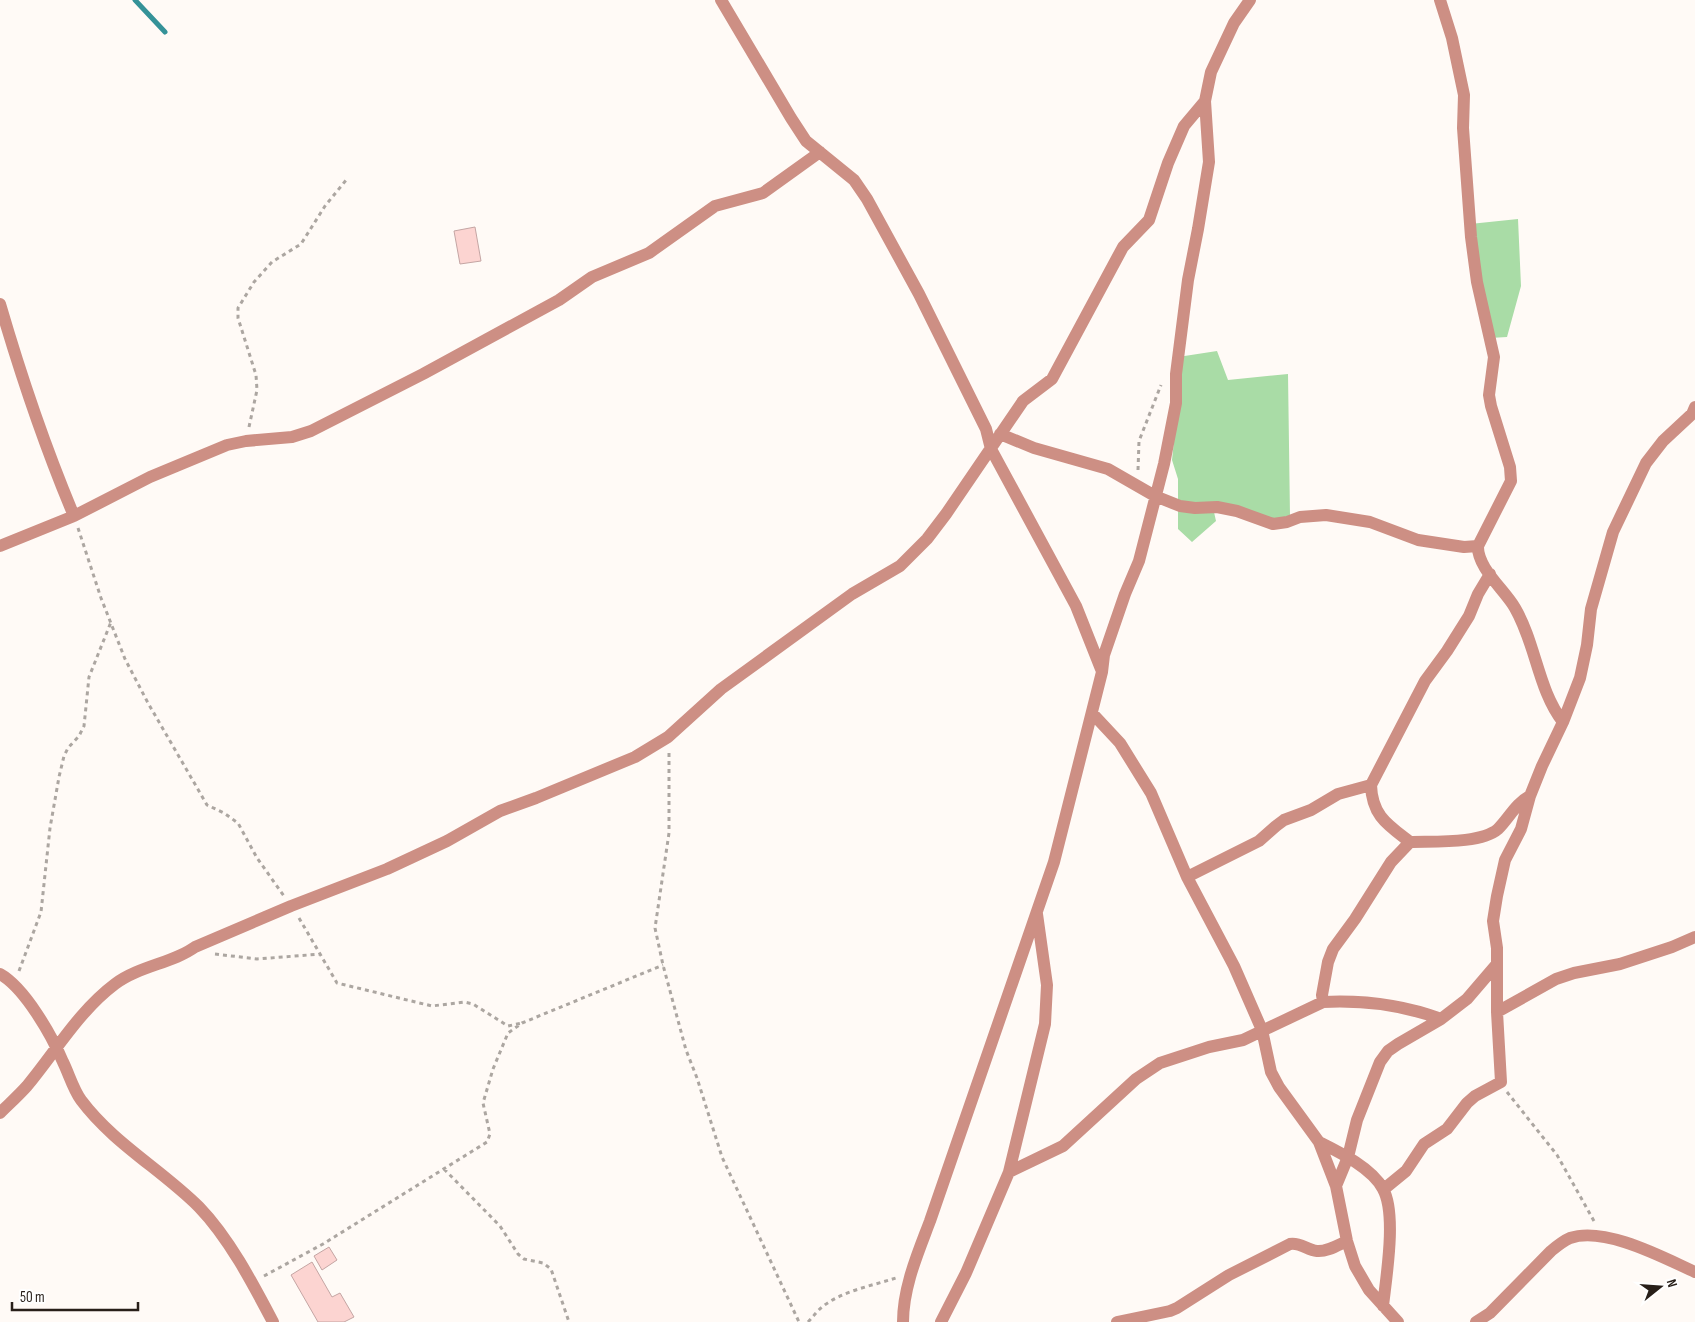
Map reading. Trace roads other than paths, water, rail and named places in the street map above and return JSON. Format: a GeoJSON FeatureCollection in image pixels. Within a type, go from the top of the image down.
{"type":"FeatureCollection","features":[{"type":"Feature","properties":{"kind":"street"},"geometry":{"type":"LineString","coordinates":[[722,0],[790,118],[806,141],[854,180],[867,199],[919,294],[986,429],[991,449],[1076,606],[1102,672]]}},
{"type":"Feature","properties":{"kind":"street"},"geometry":{"type":"LineString","coordinates":[[903,1322],[910,1274],[1054,862],[1102,672],[1104,654],[1124,594],[1138,561],[1164,464],[1176,403],[1176,374],[1188,280],[1208,162],[1205,101],[1211,72],[1234,23],[1250,0]]}},
{"type":"Feature","properties":{"kind":"street"},"geometry":{"type":"LineString","coordinates":[[1440,0],[1452,38],[1464,96],[1463,128],[1471,237],[1477,282],[1494,357],[1489,395],[1510,467],[1511,481],[1478,546],[1478,553],[1490,574],[1515,608],[1548,695],[1556,714],[1563,722]]}},
{"type":"Feature","properties":{"kind":"street"},"geometry":{"type":"LineString","coordinates":[[0,1113],[26,1086],[93,1003],[116,983],[151,965],[187,953],[195,947],[291,906],[386,869],[447,841],[500,811],[634,757],[668,737],[721,689],[768,654],[852,594],[900,566],[927,539],[1024,401],[1052,380],[1123,247],[1149,220],[1168,163],[1184,126],[1205,101]]}},
{"type":"Feature","properties":{"kind":"street"},"geometry":{"type":"LineString","coordinates":[[0,546],[74,516],[150,477],[227,445],[302,435],[423,374],[559,300],[592,277],[649,253],[715,206],[763,193],[820,152]]}},
{"type":"Feature","properties":{"kind":"street"},"geometry":{"type":"LineString","coordinates":[[0,304],[50,460],[74,516]]}},
{"type":"Feature","properties":{"kind":"street"},"geometry":{"type":"LineString","coordinates":[[1384,1190],[1406,1172],[1424,1144],[1447,1129],[1467,1103],[1475,1096],[1501,1082],[1497,1012],[1497,964],[1493,921],[1496,896],[1505,860],[1521,829],[1530,796],[1563,722],[1580,678],[1587,645],[1591,608],[1613,532],[1646,463],[1663,441],[1692,414],[1695,407]]}},
{"type":"Feature","properties":{"kind":"street"},"geometry":{"type":"LineString","coordinates":[[1000,434],[1034,448],[1108,469],[1138,484],[1155,496],[1180,506],[1195,508],[1217,506],[1273,524],[1287,522],[1300,517],[1326,514],[1370,522],[1418,540],[1464,547],[1478,546]]}},
{"type":"Feature","properties":{"kind":"street"},"geometry":{"type":"LineString","coordinates":[[1490,574],[1478,594],[1469,616],[1425,681],[1371,786],[1371,798],[1383,822],[1410,842],[1474,839],[1489,834],[1497,829],[1517,806],[1530,796]]}},
{"type":"Feature","properties":{"kind":"street"},"geometry":{"type":"LineString","coordinates":[[1092,713],[1120,743],[1152,793],[1187,877],[1234,966],[1262,1030],[1270,1072],[1319,1142],[1336,1186],[1347,1241],[1360,1275],[1382,1306],[1398,1322]]}},
{"type":"Feature","properties":{"kind":"street"},"geometry":{"type":"LineString","coordinates":[[1187,877],[1259,841],[1284,820],[1311,810],[1338,794],[1371,786]]}},
{"type":"Feature","properties":{"kind":"street"},"geometry":{"type":"LineString","coordinates":[[1323,1002],[1322,995],[1328,962],[1333,949],[1356,919],[1391,862],[1410,842]]}},
{"type":"Feature","properties":{"kind":"street"},"geometry":{"type":"LineString","coordinates":[[941,1322],[966,1273],[1009,1172],[1045,1024],[1047,986],[1037,912]]}},
{"type":"Feature","properties":{"kind":"street"},"geometry":{"type":"LineString","coordinates":[[1497,1012],[1556,979],[1574,973],[1620,964],[1672,947],[1695,937]]}},
{"type":"Feature","properties":{"kind":"street"},"geometry":{"type":"LineString","coordinates":[[1336,1186],[1348,1157],[1357,1120],[1380,1062],[1388,1051],[1441,1019],[1466,999],[1497,964]]}},
{"type":"Feature","properties":{"kind":"street"},"geometry":{"type":"LineString","coordinates":[[0,974],[14,984],[25,996],[56,1047],[80,1098],[92,1113],[104,1126],[200,1209],[217,1228],[252,1282],[273,1322]]}},
{"type":"Feature","properties":{"kind":"street"},"geometry":{"type":"LineString","coordinates":[[1009,1172],[1063,1146],[1136,1079],[1160,1063],[1208,1047],[1243,1040],[1323,1002],[1376,1003],[1428,1014],[1441,1019]]}},
{"type":"Feature","properties":{"kind":"street"},"geometry":{"type":"LineString","coordinates":[[1319,1142],[1348,1157],[1378,1182],[1384,1190],[1389,1214],[1390,1245],[1382,1306]]}},
{"type":"Feature","properties":{"kind":"street"},"geometry":{"type":"LineString","coordinates":[[1476,1322],[1490,1313],[1562,1242],[1572,1237],[1584,1236],[1609,1239],[1648,1250],[1695,1272]]}},
{"type":"Feature","properties":{"kind":"street"},"geometry":{"type":"LineString","coordinates":[[1117,1322],[1177,1308],[1242,1268],[1290,1244],[1295,1243],[1311,1250],[1324,1251],[1347,1241]]}},
{"type":"Feature","properties":{"kind":"waterway"},"geometry":{"type":"LineString","coordinates":[[135,0],[165,32]]}}]}
